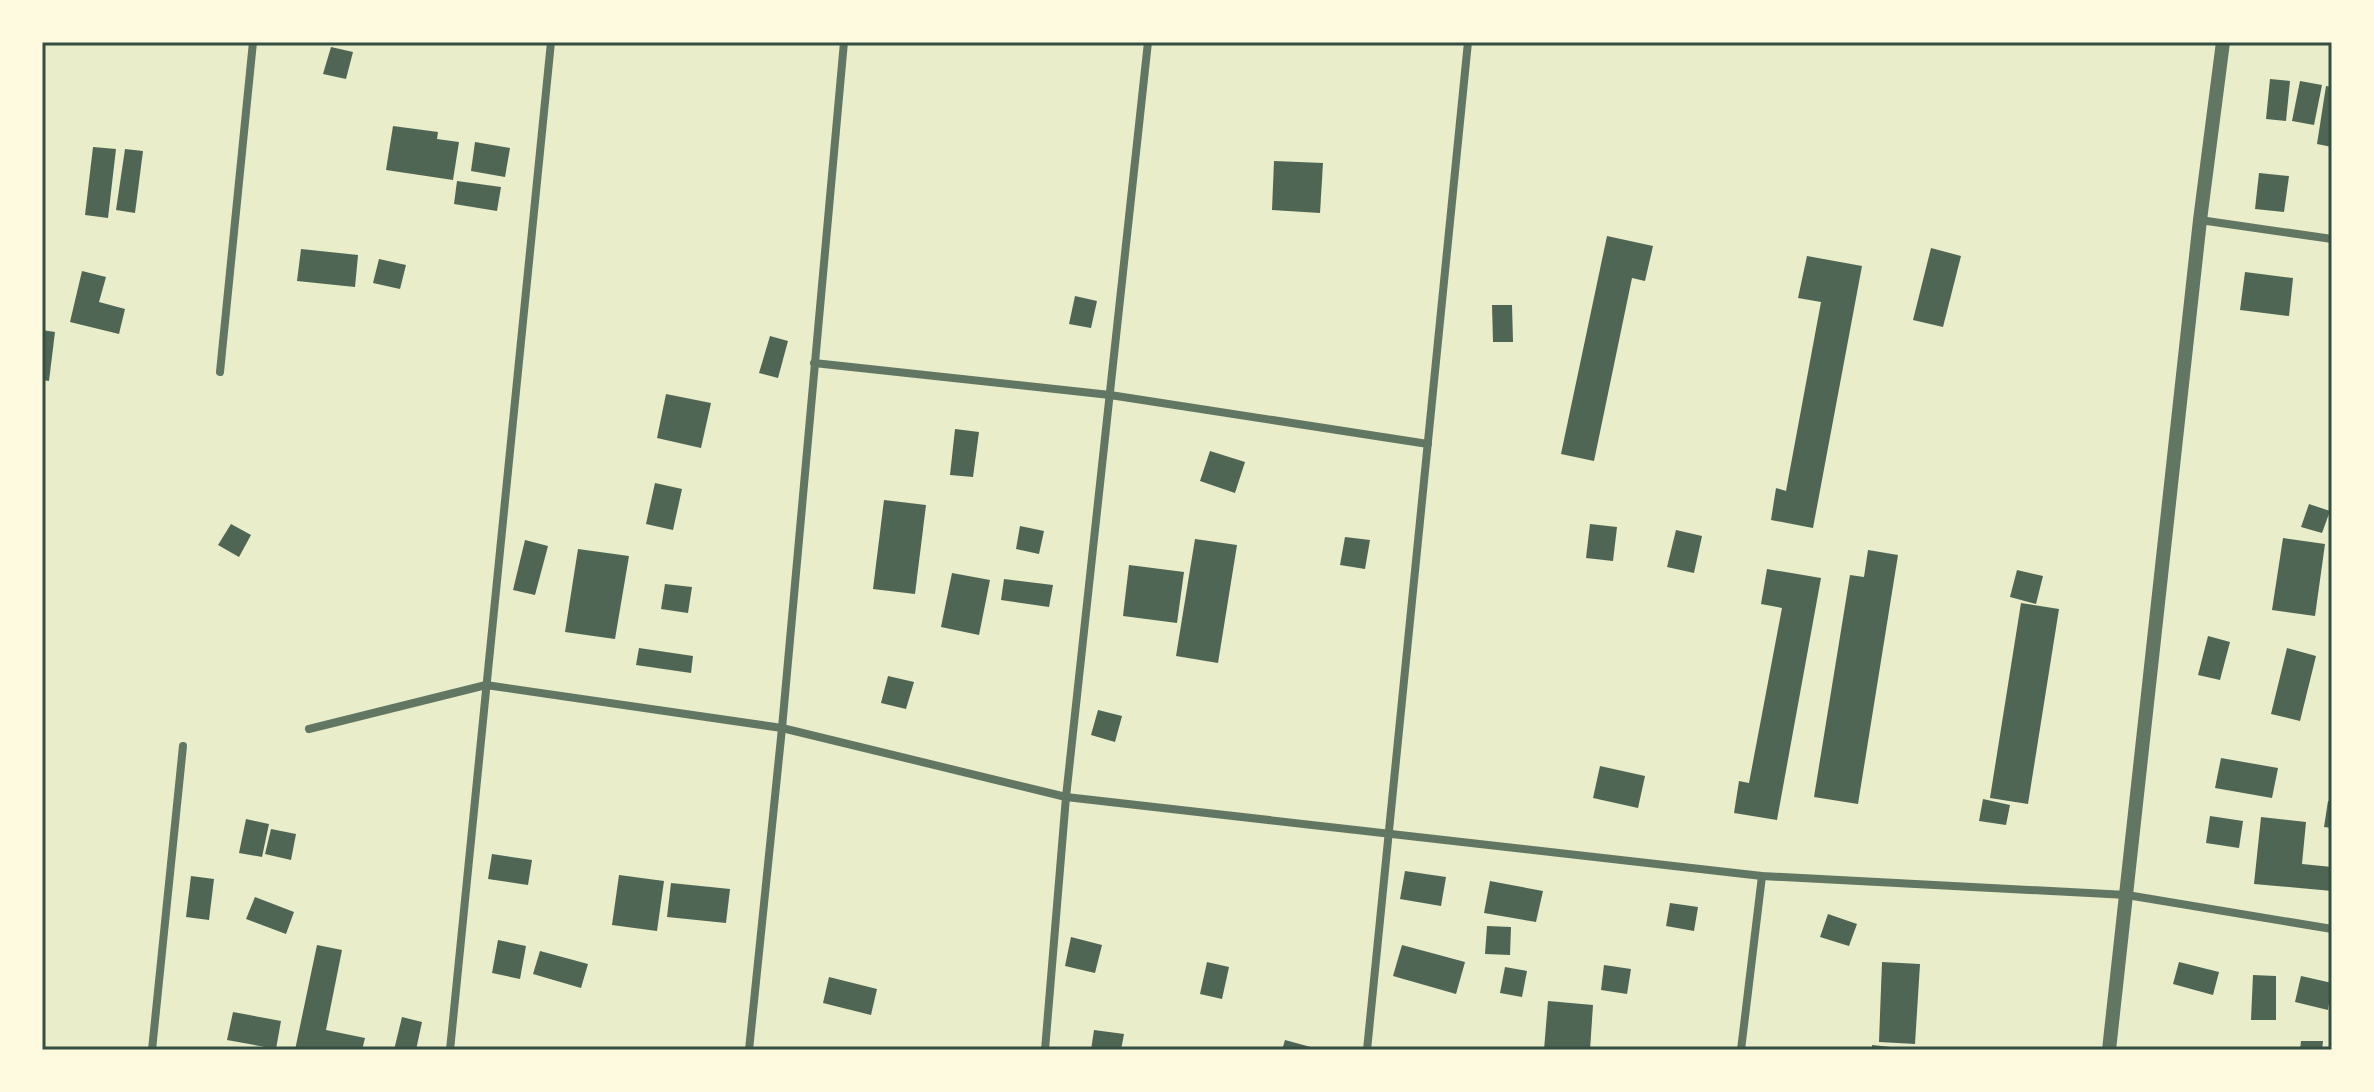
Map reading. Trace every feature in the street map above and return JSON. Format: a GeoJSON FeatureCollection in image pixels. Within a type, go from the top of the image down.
{"type":"FeatureCollection","features":[{"type":"Feature","properties":{"kind":"street"},"geometry":{"type":"LineString","coordinates":[[220,372],[253,42]]}},
{"type":"Feature","properties":{"kind":"street"},"geometry":{"type":"LineString","coordinates":[[450,1050],[551,42]]}},
{"type":"Feature","properties":{"kind":"street"},"geometry":{"type":"LineString","coordinates":[[749,1050],[782,728],[844,42]]}},
{"type":"Feature","properties":{"kind":"street"},"geometry":{"type":"LineString","coordinates":[[1045,1050],[1066,797],[1148,42]]}},
{"type":"Feature","properties":{"kind":"street"},"geometry":{"type":"LineString","coordinates":[[1367,1050],[1468,42]]}},
{"type":"Feature","properties":{"kind":"street"},"geometry":{"type":"LineString","coordinates":[[2109,1050],[2200,220],[2223,42]]}},
{"type":"Feature","properties":{"kind":"street"},"geometry":{"type":"LineString","coordinates":[[2200,220],[2332,239]]}},
{"type":"Feature","properties":{"kind":"street"},"geometry":{"type":"LineString","coordinates":[[814,363],[1110,395],[1428,444]]}},
{"type":"Feature","properties":{"kind":"street"},"geometry":{"type":"LineString","coordinates":[[309,729],[486,685],[782,728],[1066,797],[1762,876],[2127,895],[2332,929]]}},
{"type":"Feature","properties":{"kind":"street"},"geometry":{"type":"LineString","coordinates":[[152,1050],[183,746]]}},
{"type":"Feature","properties":{"kind":"street"},"geometry":{"type":"LineString","coordinates":[[1741,1050],[1762,876]]}},
{"type":"Feature","properties":{"kind":"building"},"geometry":{"type":"Polygon","coordinates":[[[331,47],[353,52],[346,79],[323,74],[331,47]]]}},
{"type":"Feature","properties":{"kind":"building"},"geometry":{"type":"Polygon","coordinates":[[[2270,79],[2290,81],[2286,121],[2266,119],[2270,79]]]}},
{"type":"Feature","properties":{"kind":"building"},"geometry":{"type":"Polygon","coordinates":[[[2300,81],[2322,85],[2314,125],[2292,121],[2300,81]]]}},
{"type":"Feature","properties":{"kind":"building"},"geometry":{"type":"Polygon","coordinates":[[[2326,86],[2332,87],[2332,147],[2317,144],[2326,86]]]}},
{"type":"Feature","properties":{"kind":"building"},"geometry":{"type":"Polygon","coordinates":[[[393,126],[438,132],[437,139],[459,142],[453,180],[386,170],[393,126]]]}},
{"type":"Feature","properties":{"kind":"building"},"geometry":{"type":"Polygon","coordinates":[[[475,142],[510,148],[505,177],[471,171],[475,142]]]}},
{"type":"Feature","properties":{"kind":"building"},"geometry":{"type":"Polygon","coordinates":[[[93,147],[116,149],[108,218],[85,215],[93,147]]]}},
{"type":"Feature","properties":{"kind":"building"},"geometry":{"type":"Polygon","coordinates":[[[125,149],[143,151],[135,213],[116,210],[125,149]]]}},
{"type":"Feature","properties":{"kind":"building"},"geometry":{"type":"Polygon","coordinates":[[[1274,161],[1323,163],[1320,213],[1272,210],[1274,161]]]}},
{"type":"Feature","properties":{"kind":"building"},"geometry":{"type":"Polygon","coordinates":[[[2259,173],[2289,176],[2284,212],[2255,209],[2259,173]]]}},
{"type":"Feature","properties":{"kind":"building"},"geometry":{"type":"Polygon","coordinates":[[[457,181],[501,187],[497,211],[454,204],[457,181]]]}},
{"type":"Feature","properties":{"kind":"building"},"geometry":{"type":"Polygon","coordinates":[[[1607,236],[1653,246],[1645,281],[1632,278],[1594,461],[1561,454],[1607,236]]]}},
{"type":"Feature","properties":{"kind":"building"},"geometry":{"type":"Polygon","coordinates":[[[1931,248],[1961,256],[1943,327],[1913,320],[1931,248]]]}},
{"type":"Feature","properties":{"kind":"building"},"geometry":{"type":"Polygon","coordinates":[[[301,249],[358,255],[355,287],[297,281],[301,249]]]}},
{"type":"Feature","properties":{"kind":"building"},"geometry":{"type":"Polygon","coordinates":[[[1807,256],[1862,266],[1813,528],[1771,520],[1776,488],[1786,491],[1821,302],[1798,298],[1807,256]]]}},
{"type":"Feature","properties":{"kind":"building"},"geometry":{"type":"Polygon","coordinates":[[[379,259],[406,265],[400,289],[373,283],[379,259]]]}},
{"type":"Feature","properties":{"kind":"building"},"geometry":{"type":"Polygon","coordinates":[[[82,271],[106,277],[99,302],[125,309],[119,334],[70,322],[82,271]]]}},
{"type":"Feature","properties":{"kind":"building"},"geometry":{"type":"Polygon","coordinates":[[[2245,272],[2293,278],[2289,316],[2240,310],[2245,272]]]}},
{"type":"Feature","properties":{"kind":"building"},"geometry":{"type":"Polygon","coordinates":[[[1075,296],[1097,301],[1091,328],[1069,324],[1075,296]]]}},
{"type":"Feature","properties":{"kind":"building"},"geometry":{"type":"Polygon","coordinates":[[[1492,305],[1512,305],[1513,342],[1493,342],[1492,305]]]}},
{"type":"Feature","properties":{"kind":"building"},"geometry":{"type":"Polygon","coordinates":[[[42,330],[55,332],[49,381],[42,380],[42,330]]]}},
{"type":"Feature","properties":{"kind":"building"},"geometry":{"type":"Polygon","coordinates":[[[770,336],[788,341],[778,378],[759,373],[770,336]]]}},
{"type":"Feature","properties":{"kind":"building"},"geometry":{"type":"Polygon","coordinates":[[[666,394],[711,403],[701,448],[657,438],[666,394]]]}},
{"type":"Feature","properties":{"kind":"building"},"geometry":{"type":"Polygon","coordinates":[[[955,429],[979,432],[973,477],[950,475],[955,429]]]}},
{"type":"Feature","properties":{"kind":"building"},"geometry":{"type":"Polygon","coordinates":[[[1210,451],[1245,462],[1235,493],[1200,481],[1210,451]]]}},
{"type":"Feature","properties":{"kind":"building"},"geometry":{"type":"Polygon","coordinates":[[[655,483],[682,489],[673,530],[646,524],[655,483]]]}},
{"type":"Feature","properties":{"kind":"building"},"geometry":{"type":"Polygon","coordinates":[[[884,500],[926,505],[915,594],[873,589],[884,500]]]}},
{"type":"Feature","properties":{"kind":"building"},"geometry":{"type":"Polygon","coordinates":[[[2309,504],[2330,511],[2322,533],[2301,527],[2309,504]]]}},
{"type":"Feature","properties":{"kind":"building"},"geometry":{"type":"Polygon","coordinates":[[[231,524],[251,535],[239,557],[218,545],[231,524]]]}},
{"type":"Feature","properties":{"kind":"building"},"geometry":{"type":"Polygon","coordinates":[[[1590,524],[1617,527],[1613,561],[1586,558],[1590,524]]]}},
{"type":"Feature","properties":{"kind":"building"},"geometry":{"type":"Polygon","coordinates":[[[1020,526],[1044,531],[1039,554],[1016,549],[1020,526]]]}},
{"type":"Feature","properties":{"kind":"building"},"geometry":{"type":"Polygon","coordinates":[[[1676,530],[1702,536],[1694,573],[1667,567],[1676,530]]]}},
{"type":"Feature","properties":{"kind":"building"},"geometry":{"type":"Polygon","coordinates":[[[1345,537],[1370,540],[1365,569],[1340,565],[1345,537]]]}},
{"type":"Feature","properties":{"kind":"building"},"geometry":{"type":"Polygon","coordinates":[[[2283,538],[2325,544],[2315,616],[2272,610],[2283,538]]]}},
{"type":"Feature","properties":{"kind":"building"},"geometry":{"type":"Polygon","coordinates":[[[1195,539],[1237,545],[1218,663],[1176,656],[1195,539]]]}},
{"type":"Feature","properties":{"kind":"building"},"geometry":{"type":"Polygon","coordinates":[[[525,540],[548,546],[535,595],[513,590],[525,540]]]}},
{"type":"Feature","properties":{"kind":"building"},"geometry":{"type":"Polygon","coordinates":[[[578,549],[629,556],[615,639],[565,632],[578,549]]]}},
{"type":"Feature","properties":{"kind":"building"},"geometry":{"type":"Polygon","coordinates":[[[1868,550],[1898,555],[1858,804],[1814,797],[1850,575],[1864,577],[1868,550]]]}},
{"type":"Feature","properties":{"kind":"building"},"geometry":{"type":"Polygon","coordinates":[[[1129,565],[1184,572],[1177,623],[1123,616],[1129,565]]]}},
{"type":"Feature","properties":{"kind":"building"},"geometry":{"type":"Polygon","coordinates":[[[1767,569],[1821,578],[1777,820],[1734,813],[1739,781],[1749,783],[1782,608],[1761,604],[1767,569]]]}},
{"type":"Feature","properties":{"kind":"building"},"geometry":{"type":"Polygon","coordinates":[[[2017,570],[2043,576],[2036,604],[2010,597],[2017,570]]]}},
{"type":"Feature","properties":{"kind":"building"},"geometry":{"type":"Polygon","coordinates":[[[952,573],[990,580],[979,635],[941,627],[952,573]]]}},
{"type":"Feature","properties":{"kind":"building"},"geometry":{"type":"Polygon","coordinates":[[[1004,579],[1053,585],[1049,607],[1001,600],[1004,579]]]}},
{"type":"Feature","properties":{"kind":"building"},"geometry":{"type":"Polygon","coordinates":[[[665,584],[692,587],[688,613],[661,609],[665,584]]]}},
{"type":"Feature","properties":{"kind":"building"},"geometry":{"type":"Polygon","coordinates":[[[2021,603],[2059,609],[2028,804],[1990,798],[2021,603]]]}},
{"type":"Feature","properties":{"kind":"building"},"geometry":{"type":"Polygon","coordinates":[[[2208,636],[2230,642],[2220,680],[2198,675],[2208,636]]]}},
{"type":"Feature","properties":{"kind":"building"},"geometry":{"type":"Polygon","coordinates":[[[639,648],[693,656],[691,673],[636,665],[639,648]]]}},
{"type":"Feature","properties":{"kind":"building"},"geometry":{"type":"Polygon","coordinates":[[[2287,648],[2316,656],[2300,721],[2271,714],[2287,648]]]}},
{"type":"Feature","properties":{"kind":"building"},"geometry":{"type":"Polygon","coordinates":[[[888,676],[914,682],[906,709],[881,703],[888,676]]]}},
{"type":"Feature","properties":{"kind":"building"},"geometry":{"type":"Polygon","coordinates":[[[1098,710],[1122,716],[1115,742],[1091,735],[1098,710]]]}},
{"type":"Feature","properties":{"kind":"building"},"geometry":{"type":"Polygon","coordinates":[[[2221,758],[2278,768],[2272,798],[2215,788],[2221,758]]]}},
{"type":"Feature","properties":{"kind":"building"},"geometry":{"type":"Polygon","coordinates":[[[1600,766],[1645,776],[1638,808],[1593,798],[1600,766]]]}},
{"type":"Feature","properties":{"kind":"building"},"geometry":{"type":"Polygon","coordinates":[[[1983,799],[2010,805],[2006,825],[1979,821],[1983,799]]]}},
{"type":"Feature","properties":{"kind":"building"},"geometry":{"type":"Polygon","coordinates":[[[2328,801],[2332,802],[2332,828],[2324,827],[2328,801]]]}},
{"type":"Feature","properties":{"kind":"building"},"geometry":{"type":"Polygon","coordinates":[[[2210,816],[2243,821],[2239,848],[2206,843],[2210,816]]]}},
{"type":"Feature","properties":{"kind":"building"},"geometry":{"type":"Polygon","coordinates":[[[2261,817],[2306,822],[2302,864],[2332,867],[2332,891],[2254,884],[2261,817]]]}},
{"type":"Feature","properties":{"kind":"building"},"geometry":{"type":"Polygon","coordinates":[[[246,819],[269,824],[262,857],[239,853],[246,819]]]}},
{"type":"Feature","properties":{"kind":"building"},"geometry":{"type":"Polygon","coordinates":[[[271,829],[296,834],[291,860],[265,854],[271,829]]]}},
{"type":"Feature","properties":{"kind":"building"},"geometry":{"type":"Polygon","coordinates":[[[492,854],[532,860],[528,885],[488,879],[492,854]]]}},
{"type":"Feature","properties":{"kind":"building"},"geometry":{"type":"Polygon","coordinates":[[[1405,871],[1446,877],[1441,906],[1400,899],[1405,871]]]}},
{"type":"Feature","properties":{"kind":"building"},"geometry":{"type":"Polygon","coordinates":[[[619,875],[664,881],[657,931],[612,925],[619,875]]]}},
{"type":"Feature","properties":{"kind":"building"},"geometry":{"type":"Polygon","coordinates":[[[191,876],[214,879],[209,920],[186,917],[191,876]]]}},
{"type":"Feature","properties":{"kind":"building"},"geometry":{"type":"Polygon","coordinates":[[[1490,881],[1543,891],[1536,922],[1484,913],[1490,881]]]}},
{"type":"Feature","properties":{"kind":"building"},"geometry":{"type":"Polygon","coordinates":[[[671,883],[730,889],[726,923],[667,917],[671,883]]]}},
{"type":"Feature","properties":{"kind":"building"},"geometry":{"type":"Polygon","coordinates":[[[255,897],[294,912],[286,934],[246,919],[255,897]]]}},
{"type":"Feature","properties":{"kind":"building"},"geometry":{"type":"Polygon","coordinates":[[[1670,903],[1698,907],[1694,931],[1666,926],[1670,903]]]}},
{"type":"Feature","properties":{"kind":"building"},"geometry":{"type":"Polygon","coordinates":[[[1828,914],[1857,924],[1849,946],[1820,937],[1828,914]]]}},
{"type":"Feature","properties":{"kind":"building"},"geometry":{"type":"Polygon","coordinates":[[[1487,926],[1511,927],[1510,955],[1485,954],[1487,926]]]}},
{"type":"Feature","properties":{"kind":"building"},"geometry":{"type":"Polygon","coordinates":[[[1071,937],[1102,945],[1095,973],[1065,966],[1071,937]]]}},
{"type":"Feature","properties":{"kind":"building"},"geometry":{"type":"Polygon","coordinates":[[[498,940],[526,946],[520,979],[492,973],[498,940]]]}},
{"type":"Feature","properties":{"kind":"building"},"geometry":{"type":"Polygon","coordinates":[[[317,945],[342,950],[326,1030],[365,1038],[362,1050],[295,1050],[317,945]]]}},
{"type":"Feature","properties":{"kind":"building"},"geometry":{"type":"Polygon","coordinates":[[[1402,945],[1465,962],[1456,994],[1393,976],[1402,945]]]}},
{"type":"Feature","properties":{"kind":"building"},"geometry":{"type":"Polygon","coordinates":[[[540,951],[588,964],[581,988],[533,974],[540,951]]]}},
{"type":"Feature","properties":{"kind":"building"},"geometry":{"type":"Polygon","coordinates":[[[1207,962],[1229,967],[1222,999],[1200,994],[1207,962]]]}},
{"type":"Feature","properties":{"kind":"building"},"geometry":{"type":"Polygon","coordinates":[[[1882,962],[1920,964],[1915,1044],[1879,1042],[1882,962]]]}},
{"type":"Feature","properties":{"kind":"building"},"geometry":{"type":"Polygon","coordinates":[[[2179,962],[2219,972],[2213,995],[2173,984],[2179,962]]]}},
{"type":"Feature","properties":{"kind":"building"},"geometry":{"type":"Polygon","coordinates":[[[1604,965],[1631,969],[1627,994],[1601,990],[1604,965]]]}},
{"type":"Feature","properties":{"kind":"building"},"geometry":{"type":"Polygon","coordinates":[[[1505,967],[1527,971],[1522,997],[1500,993],[1505,967]]]}},
{"type":"Feature","properties":{"kind":"building"},"geometry":{"type":"Polygon","coordinates":[[[2253,975],[2276,976],[2276,1020],[2251,1020],[2253,975]]]}},
{"type":"Feature","properties":{"kind":"building"},"geometry":{"type":"Polygon","coordinates":[[[2301,976],[2332,983],[2328,1010],[2295,1002],[2301,976]]]}},
{"type":"Feature","properties":{"kind":"building"},"geometry":{"type":"Polygon","coordinates":[[[829,977],[877,989],[871,1015],[823,1003],[829,977]]]}},
{"type":"Feature","properties":{"kind":"building"},"geometry":{"type":"Polygon","coordinates":[[[1548,1001],[1593,1005],[1590,1050],[1544,1050],[1548,1001]]]}},
{"type":"Feature","properties":{"kind":"building"},"geometry":{"type":"Polygon","coordinates":[[[233,1012],[281,1021],[276,1049],[227,1040],[233,1012]]]}},
{"type":"Feature","properties":{"kind":"building"},"geometry":{"type":"Polygon","coordinates":[[[402,1017],[422,1022],[416,1050],[394,1050],[402,1017]]]}},
{"type":"Feature","properties":{"kind":"building"},"geometry":{"type":"Polygon","coordinates":[[[1094,1030],[1124,1034],[1121,1050],[1091,1050],[1094,1030]]]}},
{"type":"Feature","properties":{"kind":"building"},"geometry":{"type":"Polygon","coordinates":[[[1285,1040],[1318,1049],[1318,1050],[1282,1050],[1285,1040]]]}},
{"type":"Feature","properties":{"kind":"building"},"geometry":{"type":"Polygon","coordinates":[[[2301,1041],[2323,1041],[2322,1050],[2300,1050],[2301,1041]]]}},
{"type":"Feature","properties":{"kind":"building"},"geometry":{"type":"Polygon","coordinates":[[[1872,1045],[1900,1048],[1900,1050],[1872,1050],[1872,1045]]]}}]}
